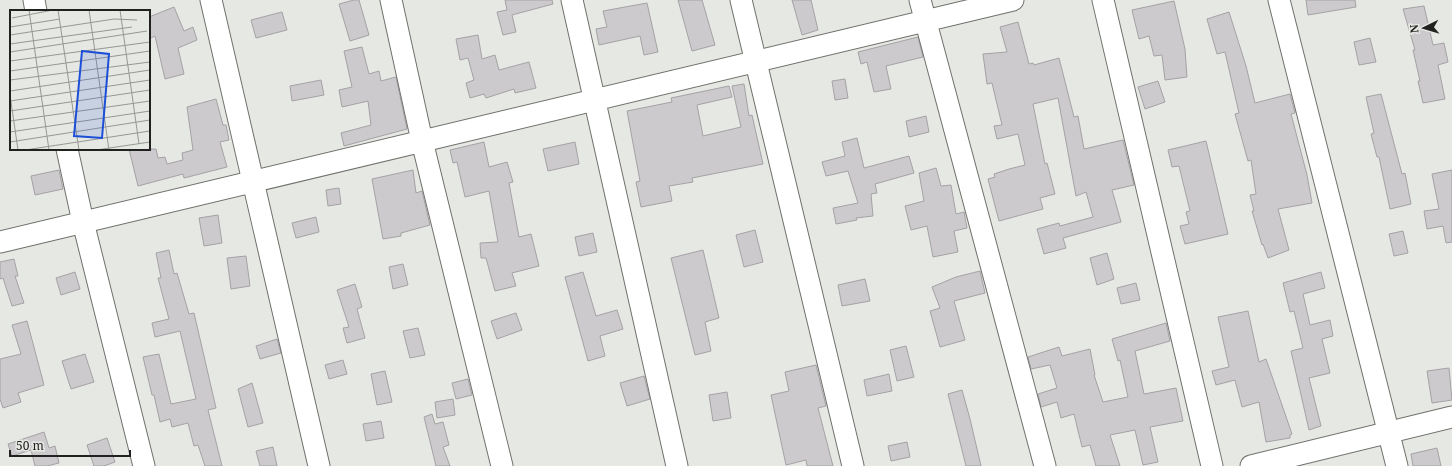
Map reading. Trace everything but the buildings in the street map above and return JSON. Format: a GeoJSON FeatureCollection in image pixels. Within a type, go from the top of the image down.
{"type":"FeatureCollection","features":[{"type":"Feature","properties":{"kind":"street"},"geometry":{"type":"LineString","coordinates":[[34,0],[36,10]]}},
{"type":"Feature","properties":{"kind":"street"},"geometry":{"type":"LineString","coordinates":[[211,0],[319,466]]}},
{"type":"Feature","properties":{"kind":"street"},"geometry":{"type":"LineString","coordinates":[[390,0],[422,141],[502,466]]}},
{"type":"Feature","properties":{"kind":"street"},"geometry":{"type":"LineString","coordinates":[[572,0],[596,100],[677,466]]}},
{"type":"Feature","properties":{"kind":"street"},"geometry":{"type":"LineString","coordinates":[[740,0],[853,466]]}},
{"type":"Feature","properties":{"kind":"street"},"geometry":{"type":"LineString","coordinates":[[920,0],[1045,466]]}},
{"type":"Feature","properties":{"kind":"street"},"geometry":{"type":"LineString","coordinates":[[0,242],[1013,0]]}},
{"type":"Feature","properties":{"kind":"street"},"geometry":{"type":"LineString","coordinates":[[1103,0],[1212,466]]}},
{"type":"Feature","properties":{"kind":"street"},"geometry":{"type":"LineString","coordinates":[[1279,0],[1397,466]]}},
{"type":"Feature","properties":{"kind":"street"},"geometry":{"type":"LineString","coordinates":[[67,150],[83,222],[144,466]]}},
{"type":"Feature","properties":{"kind":"street"},"geometry":{"type":"LineString","coordinates":[[1250,466],[1452,417]]}}]}
